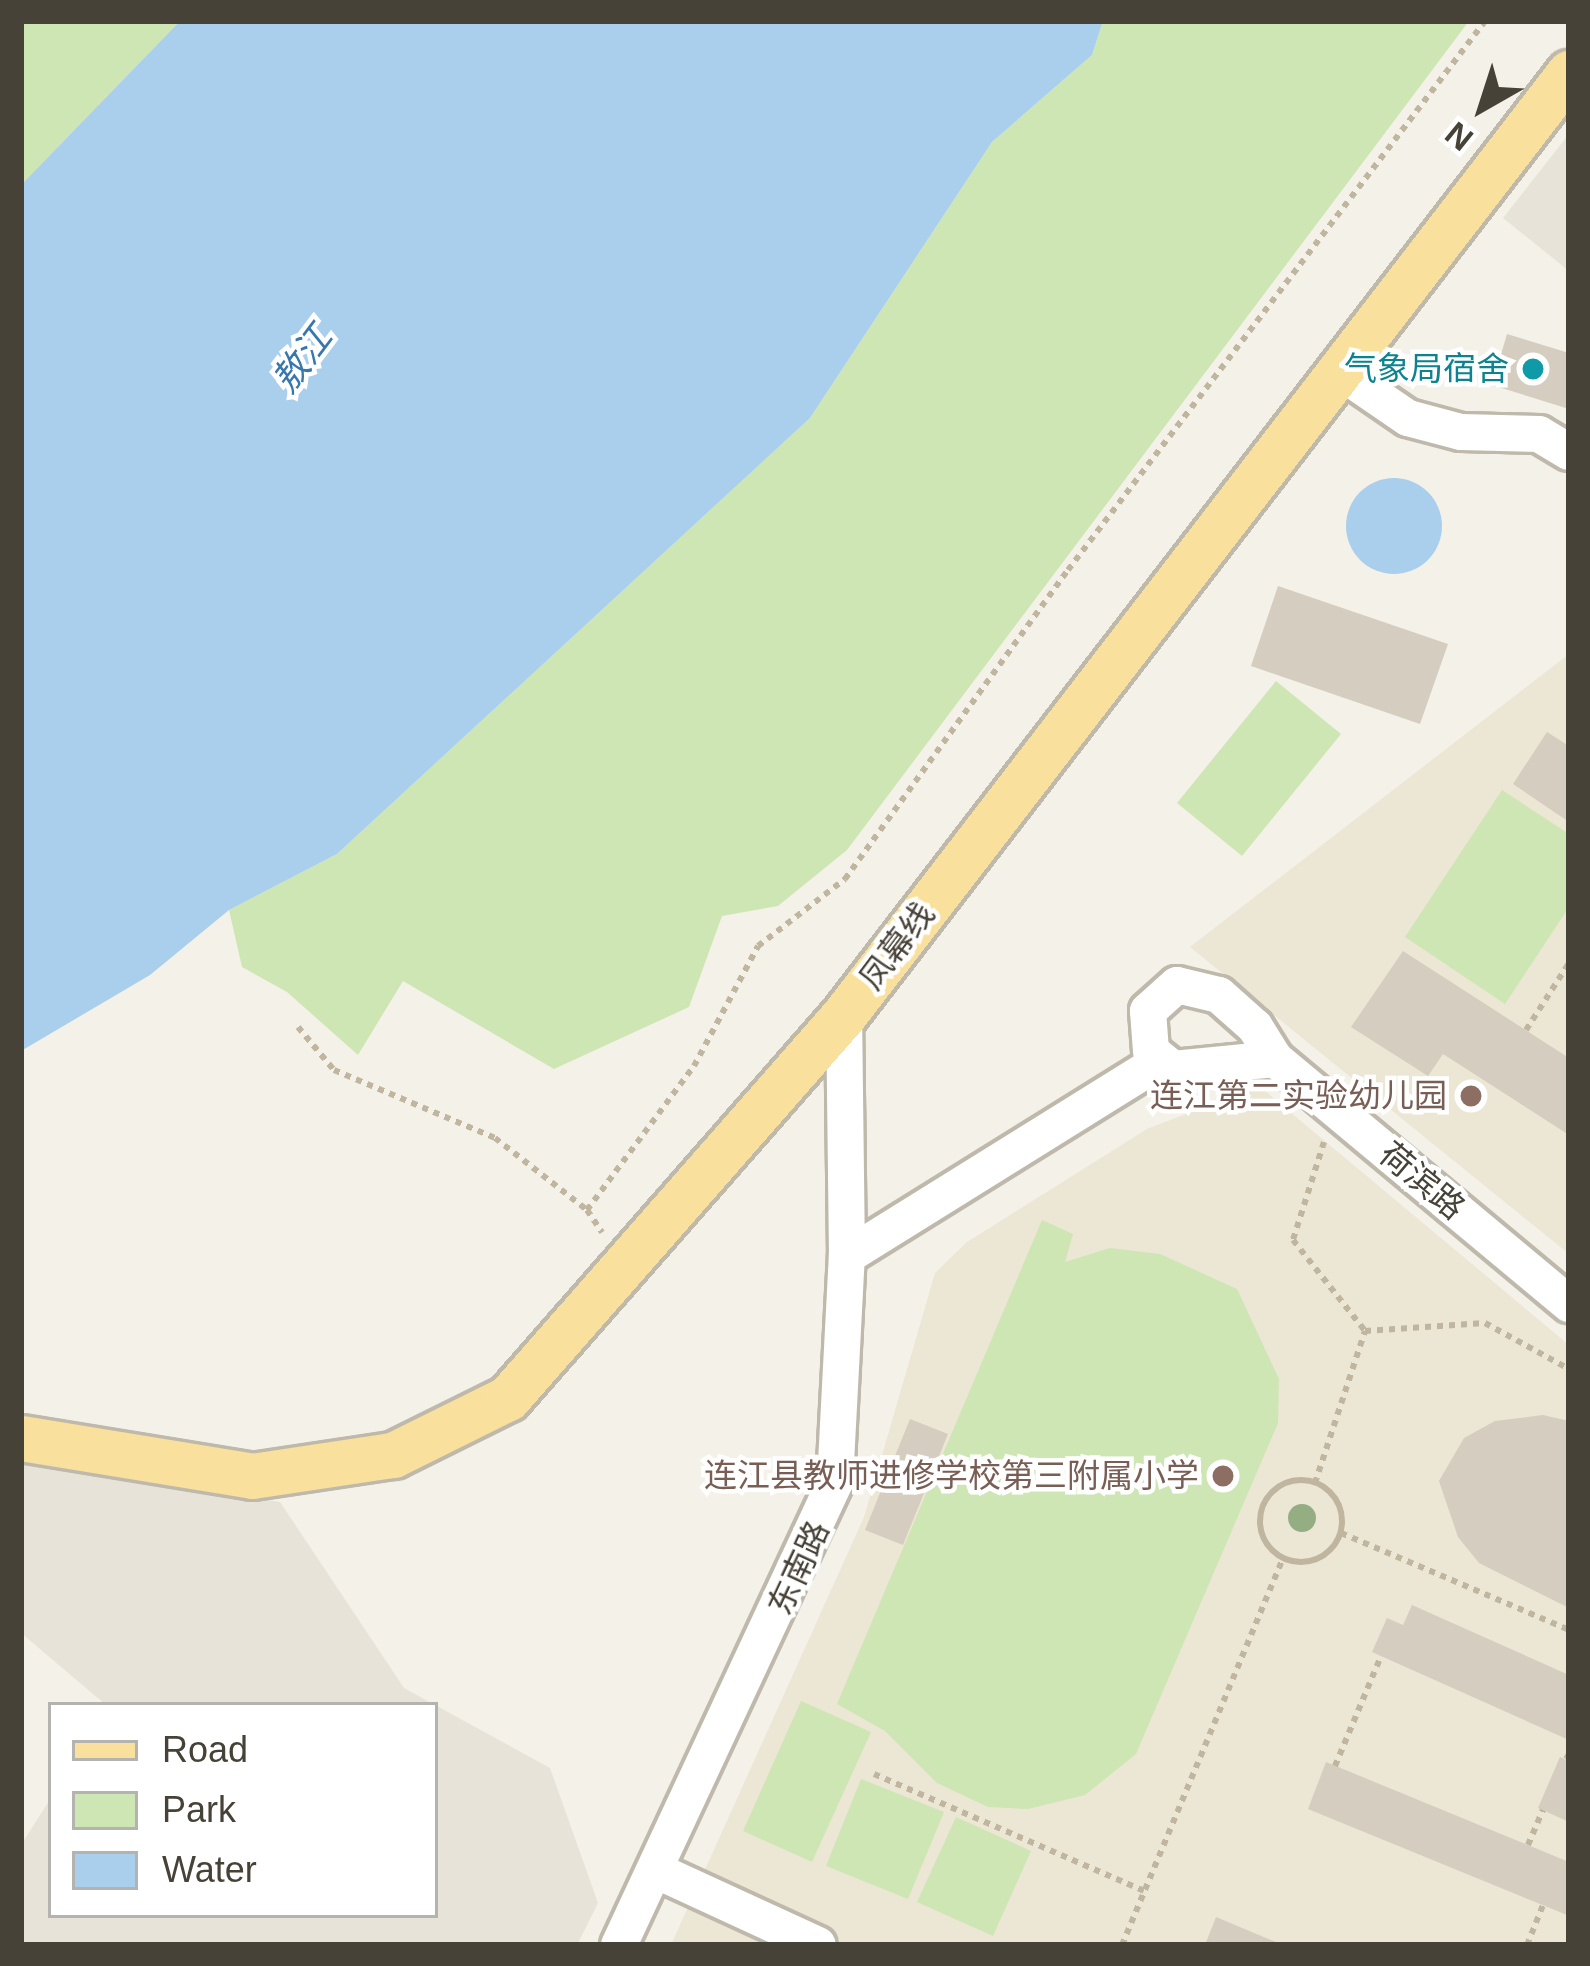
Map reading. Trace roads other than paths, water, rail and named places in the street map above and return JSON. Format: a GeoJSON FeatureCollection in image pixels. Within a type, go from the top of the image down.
{"type":"FeatureCollection","features":[{"type":"Feature","properties":{"kind":"main road","name":"凤幕线"},"geometry":{"type":"LineString","coordinates":[[21,1438],[253,1476],[393,1455],[508,1398],[844,1015],[1569,73]]}},
{"type":"Feature","properties":{"kind":"street"},"geometry":{"type":"LineString","coordinates":[[1340,370],[1408,418],[1461,432],[1539,434],[1569,452]]}},
{"type":"Feature","properties":{"kind":"street","name":"荷滨路"},"geometry":{"type":"LineString","coordinates":[[1160,1061],[1146,1038],[1148,1011],[1165,990],[1191,984],[1219,995],[1255,1027],[1275,1059],[1569,1304]]}},
{"type":"Feature","properties":{"kind":"street","name":"东南路"},"geometry":{"type":"LineString","coordinates":[[623,1943],[830,1499],[847,1256],[844,1015]]}},
{"type":"Feature","properties":{"kind":"street"},"geometry":{"type":"LineString","coordinates":[[847,1256],[1160,1061],[1188,1072],[1234,1057],[1275,1059]]}},
{"type":"Feature","properties":{"kind":"street"},"geometry":{"type":"LineString","coordinates":[[655,1870],[818,1945]]}},
{"type":"Feature","properties":{"kind":"water","name":"敖江"},"geometry":{"type":"Polygon","coordinates":[[[180,21],[1103,21],[1092,55],[992,142],[810,418],[337,854],[229,910],[150,975],[21,1051],[21,185],[180,21]]]}},
{"type":"Feature","properties":{"kind":"water"},"geometry":{"type":"Polygon","coordinates":[[[1394,478],[1428,492],[1442,526],[1428,560],[1394,574],[1360,560],[1346,526],[1360,492],[1394,478]]]}},
{"type":"Feature","properties":{"kind":"place","name":"气象局宿舍"},"geometry":{"type":"Point","coordinates":[1533,369]}},
{"type":"Feature","properties":{"kind":"place","name":"连江第二实验幼儿园"},"geometry":{"type":"Point","coordinates":[1471,1096]}},
{"type":"Feature","properties":{"kind":"place","name":"连江县教师进修学校第三附属小学"},"geometry":{"type":"Point","coordinates":[1223,1476]}}]}
